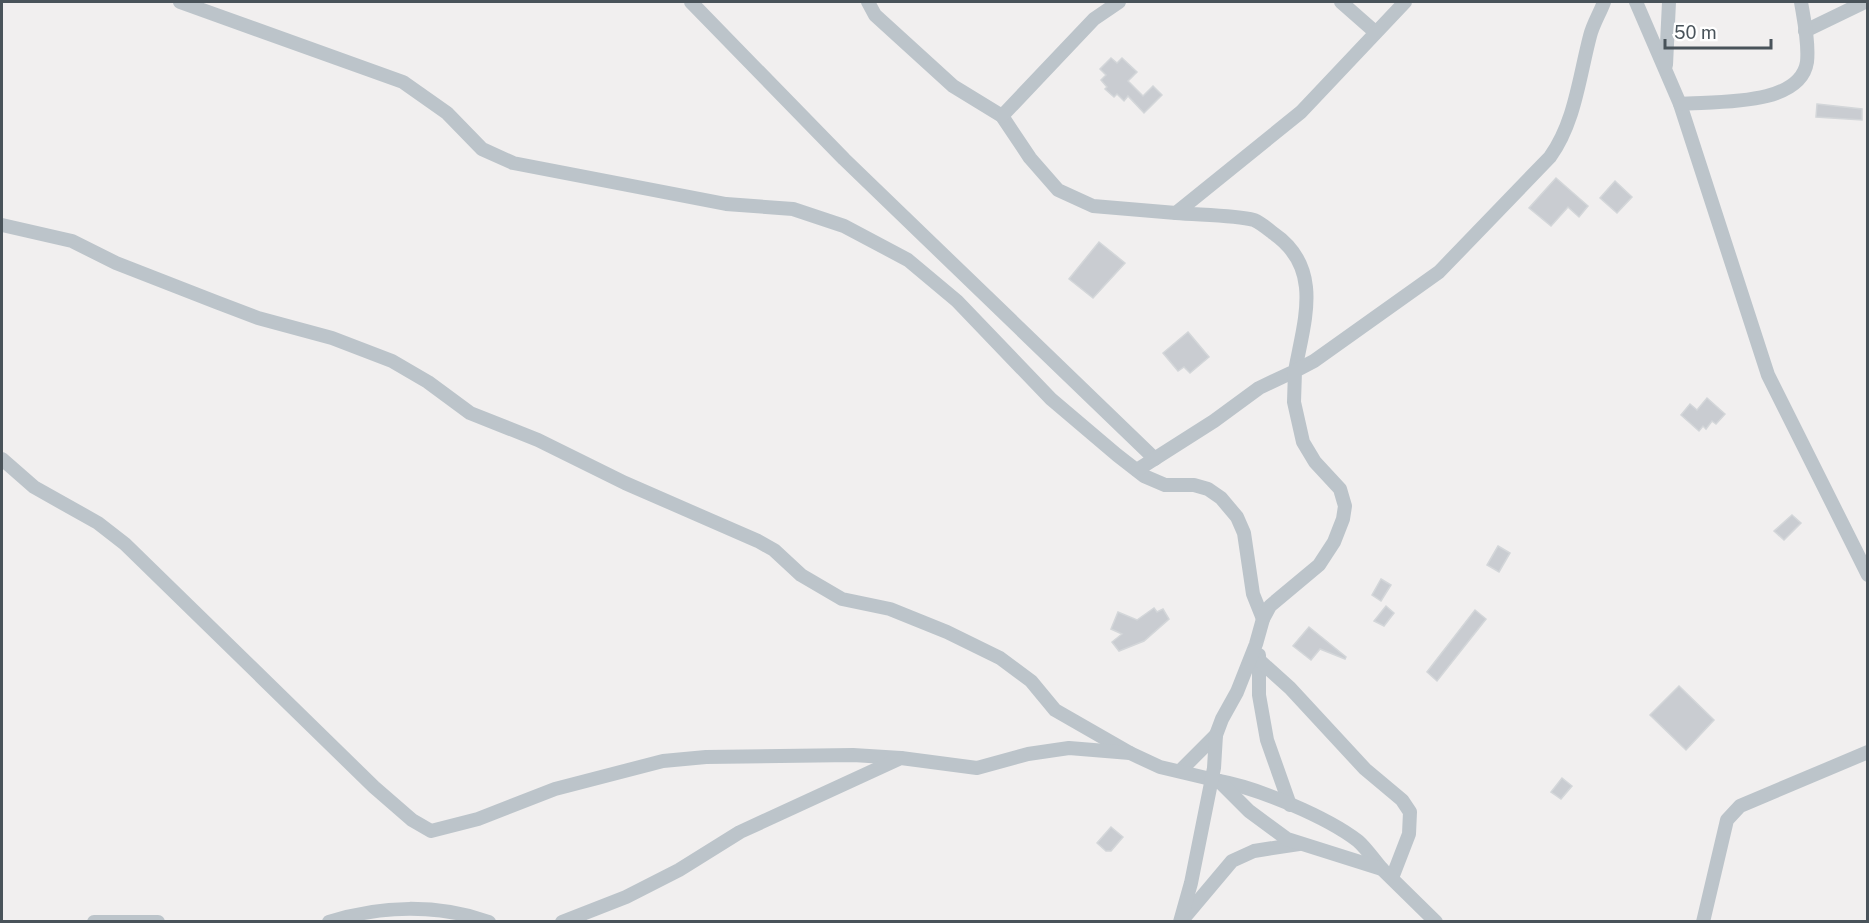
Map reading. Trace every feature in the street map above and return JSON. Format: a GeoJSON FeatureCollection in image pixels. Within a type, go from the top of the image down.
{"type":"FeatureCollection","features":[{"type":"Feature","properties":{"kind":"street"},"geometry":{"type":"LineString","coordinates":[[180,2],[402,82],[447,113],[482,149],[513,163],[726,204],[793,209],[844,226],[908,260],[936,282],[1051,399],[1137,470],[1165,485],[1194,485],[1208,489],[1229,507],[1244,533],[1253,594],[1263,619]]}},
{"type":"Feature","properties":{"kind":"street"},"geometry":{"type":"LineString","coordinates":[[691,2],[844,159],[1155,459]]}},
{"type":"Feature","properties":{"kind":"street"},"geometry":{"type":"LineString","coordinates":[[868,2],[875,15],[953,86],[1002,116],[1030,158],[1058,190],[1093,206],[1255,220],[1288,243],[1301,264],[1308,283],[1294,371],[1294,402],[1303,442],[1315,462],[1340,489],[1345,506],[1343,519],[1334,542],[1319,565],[1270,606],[1263,619],[1238,692],[1222,719],[1216,735],[1215,779],[1181,921]]}},
{"type":"Feature","properties":{"kind":"street"},"geometry":{"type":"LineString","coordinates":[[1002,116],[1094,20],[1119,2]]}},
{"type":"Feature","properties":{"kind":"street"},"geometry":{"type":"LineString","coordinates":[[1341,2],[1374,31]]}},
{"type":"Feature","properties":{"kind":"street"},"geometry":{"type":"LineString","coordinates":[[1176,213],[1301,112],[1374,31],[1405,2]]}},
{"type":"Feature","properties":{"kind":"street"},"geometry":{"type":"LineString","coordinates":[[1137,470],[1214,421],[1259,388],[1314,361],[1439,272],[1550,157],[1562,140],[1571,115],[1590,33],[1604,2]]}},
{"type":"Feature","properties":{"kind":"street"},"geometry":{"type":"LineString","coordinates":[[1636,2],[1680,104],[1768,375],[1868,574]]}},
{"type":"Feature","properties":{"kind":"street"},"geometry":{"type":"LineString","coordinates":[[1666,70],[1669,2]]}},
{"type":"Feature","properties":{"kind":"street"},"geometry":{"type":"LineString","coordinates":[[1680,104],[1764,97],[1783,93],[1800,79],[1807,62],[1801,2]]}},
{"type":"Feature","properties":{"kind":"street"},"geometry":{"type":"LineString","coordinates":[[1805,31],[1865,2]]}},
{"type":"Feature","properties":{"kind":"street"},"geometry":{"type":"LineString","coordinates":[[2,225],[72,242],[116,263],[258,318],[332,338],[392,361],[428,382],[470,413],[538,440],[625,483],[758,541],[774,550],[801,575],[842,599],[890,609],[947,632],[1000,658],[1031,681],[1055,710],[1145,762],[1264,792],[1340,829],[1360,843],[1387,874],[1436,921]]}},
{"type":"Feature","properties":{"kind":"street"},"geometry":{"type":"LineString","coordinates":[[2,459],[34,487],[98,523],[125,544],[374,787],[412,820],[431,831],[478,819],[555,789],[663,761],[706,757],[854,755],[901,758],[977,768],[1028,753],[1069,748],[1130,753]]}},
{"type":"Feature","properties":{"kind":"street"},"geometry":{"type":"LineString","coordinates":[[1256,644],[1260,661],[1259,695],[1268,740],[1290,805]]}},
{"type":"Feature","properties":{"kind":"street"},"geometry":{"type":"LineString","coordinates":[[1260,661],[1290,688],[1365,769],[1402,800],[1410,812],[1409,834],[1387,874]]}},
{"type":"Feature","properties":{"kind":"street"},"geometry":{"type":"LineString","coordinates":[[1180,771],[1216,735]]}},
{"type":"Feature","properties":{"kind":"street"},"geometry":{"type":"LineString","coordinates":[[1702,921],[1726,820],[1733,812],[1740,806],[1868,752]]}},
{"type":"Feature","properties":{"kind":"street"},"geometry":{"type":"LineString","coordinates":[[562,921],[626,897],[679,870],[740,832],[901,758]]}},
{"type":"Feature","properties":{"kind":"street"},"geometry":{"type":"LineString","coordinates":[[1215,779],[1249,811],[1279,834],[1299,844],[1387,874]]}},
{"type":"Feature","properties":{"kind":"street"},"geometry":{"type":"LineString","coordinates":[[1181,921],[1232,861],[1254,851],[1299,844]]}},
{"type":"Feature","properties":{"kind":"street"},"geometry":{"type":"LineString","coordinates":[[329,921],[353,914],[389,916],[457,911],[489,921]]}},
{"type":"Feature","properties":{"kind":"street"},"geometry":{"type":"LineString","coordinates":[[94,921],[158,921]]}},
{"type":"Feature","properties":{"kind":"building"},"geometry":{"type":"Polygon","coordinates":[[[1111,58],[1117,63],[1122,58],[1137,72],[1128,81],[1143,96],[1153,86],[1162,95],[1144,113],[1128,96],[1124,101],[1117,94],[1114,97],[1105,89],[1107,87],[1101,80],[1106,75],[1100,69],[1111,58]]]}},
{"type":"Feature","properties":{"kind":"building"},"geometry":{"type":"Polygon","coordinates":[[[1817,104],[1862,109],[1862,120],[1816,117],[1817,104]]]}},
{"type":"Feature","properties":{"kind":"building"},"geometry":{"type":"Polygon","coordinates":[[[1556,178],[1588,206],[1579,217],[1568,207],[1551,226],[1529,208],[1556,178]]]}},
{"type":"Feature","properties":{"kind":"building"},"geometry":{"type":"Polygon","coordinates":[[[1615,181],[1632,197],[1617,213],[1600,198],[1615,181]]]}},
{"type":"Feature","properties":{"kind":"building"},"geometry":{"type":"Polygon","coordinates":[[[1099,242],[1125,263],[1093,298],[1069,279],[1099,242]]]}},
{"type":"Feature","properties":{"kind":"building"},"geometry":{"type":"Polygon","coordinates":[[[1188,332],[1209,357],[1190,373],[1184,367],[1178,371],[1163,353],[1188,332]]]}},
{"type":"Feature","properties":{"kind":"building"},"geometry":{"type":"Polygon","coordinates":[[[1707,398],[1725,414],[1716,424],[1712,421],[1706,429],[1703,426],[1699,431],[1681,415],[1690,404],[1697,410],[1707,398]]]}},
{"type":"Feature","properties":{"kind":"building"},"geometry":{"type":"Polygon","coordinates":[[[1792,515],[1801,523],[1784,540],[1774,531],[1792,515]]]}},
{"type":"Feature","properties":{"kind":"building"},"geometry":{"type":"Polygon","coordinates":[[[1498,546],[1510,553],[1499,572],[1487,565],[1498,546]]]}},
{"type":"Feature","properties":{"kind":"building"},"geometry":{"type":"Polygon","coordinates":[[[1381,579],[1391,585],[1381,601],[1372,595],[1381,579]]]}},
{"type":"Feature","properties":{"kind":"building"},"geometry":{"type":"Polygon","coordinates":[[[1386,606],[1394,613],[1384,626],[1374,621],[1386,606]]]}},
{"type":"Feature","properties":{"kind":"building"},"geometry":{"type":"Polygon","coordinates":[[[1154,608],[1157,612],[1163,609],[1169,619],[1144,641],[1119,651],[1112,642],[1122,634],[1111,629],[1118,612],[1137,620],[1154,608]]]}},
{"type":"Feature","properties":{"kind":"building"},"geometry":{"type":"Polygon","coordinates":[[[1475,610],[1486,619],[1437,681],[1427,672],[1475,610]]]}},
{"type":"Feature","properties":{"kind":"building"},"geometry":{"type":"Polygon","coordinates":[[[1309,627],[1346,657],[1345,659],[1320,649],[1311,660],[1293,646],[1309,627]]]}},
{"type":"Feature","properties":{"kind":"building"},"geometry":{"type":"Polygon","coordinates":[[[1679,686],[1714,720],[1686,750],[1650,715],[1679,686]]]}},
{"type":"Feature","properties":{"kind":"building"},"geometry":{"type":"Polygon","coordinates":[[[1562,778],[1572,786],[1561,799],[1551,792],[1562,778]]]}},
{"type":"Feature","properties":{"kind":"building"},"geometry":{"type":"Polygon","coordinates":[[[1111,827],[1123,837],[1111,851],[1106,851],[1097,843],[1111,827]]]}}]}
